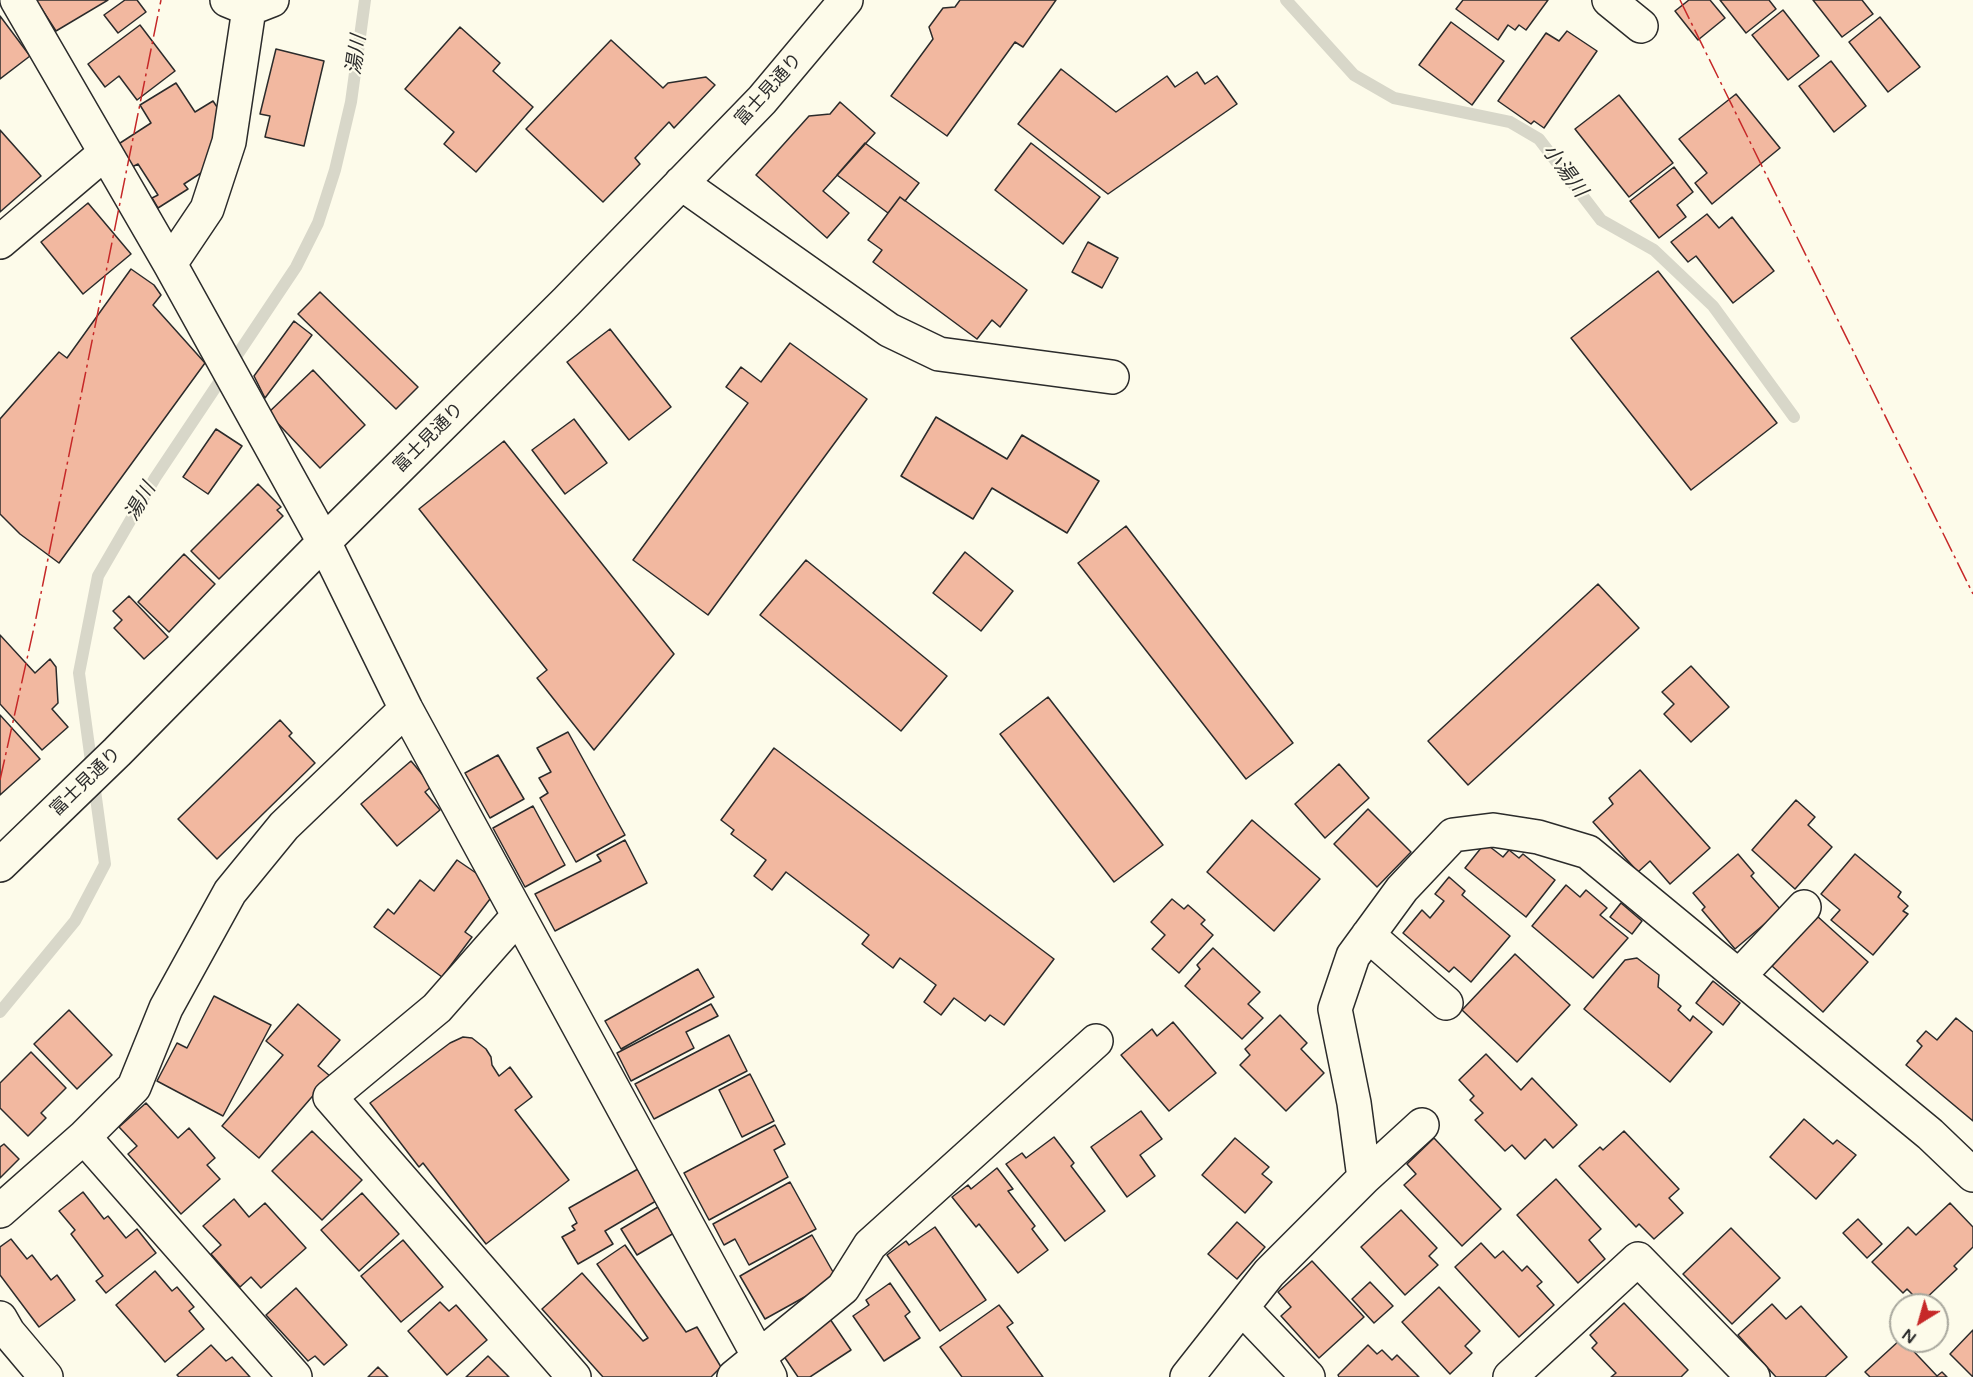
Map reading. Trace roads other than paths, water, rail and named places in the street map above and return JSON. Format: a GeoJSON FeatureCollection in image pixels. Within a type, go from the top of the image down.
{"type":"FeatureCollection","features":[{"type":"Feature","properties":{"kind":"street"},"geometry":{"type":"LineString","coordinates":[[17,0],[170,264],[324,542],[406,709],[765,1366]]}},
{"type":"Feature","properties":{"kind":"street","name":"富士見通り"},"geometry":{"type":"LineString","coordinates":[[0,865],[117,752],[567,301],[762,100],[846,0]]}},
{"type":"Feature","properties":{"kind":"street"},"geometry":{"type":"LineString","coordinates":[[1608,0],[1641,26]]}},
{"type":"Feature","properties":{"kind":"street"},"geometry":{"type":"LineString","coordinates":[[170,264],[207,209],[229,142],[249,3]]}},
{"type":"Feature","properties":{"kind":"street"},"geometry":{"type":"LineString","coordinates":[[0,242],[105,153]]}},
{"type":"Feature","properties":{"kind":"street"},"geometry":{"type":"LineString","coordinates":[[681,183],[889,330],[939,354],[1112,377]]}},
{"type":"Feature","properties":{"kind":"street"},"geometry":{"type":"LineString","coordinates":[[0,1211],[84,1137],[134,1087],[166,1008],[230,892],[284,826],[406,709]]}},
{"type":"Feature","properties":{"kind":"street"},"geometry":{"type":"LineString","coordinates":[[1364,1178],[1354,1103],[1335,1009],[1353,956],[1402,889],[1453,835],[1493,830],[1538,837],[1588,852],[1740,975],[1930,1134],[1973,1175]]}},
{"type":"Feature","properties":{"kind":"street"},"geometry":{"type":"LineString","coordinates":[[1740,975],[1804,908]]}},
{"type":"Feature","properties":{"kind":"street"},"geometry":{"type":"LineString","coordinates":[[518,916],[437,1008],[330,1097],[574,1377]]}},
{"type":"Feature","properties":{"kind":"street"},"geometry":{"type":"LineString","coordinates":[[1368,935],[1446,1003]]}},
{"type":"Feature","properties":{"kind":"street"},"geometry":{"type":"LineString","coordinates":[[734,1377],[765,1366],[843,1288],[870,1245],[1095,1041]]}},
{"type":"Feature","properties":{"kind":"street"},"geometry":{"type":"LineString","coordinates":[[1186,1377],[1269,1274],[1364,1178],[1422,1125]]}},
{"type":"Feature","properties":{"kind":"street"},"geometry":{"type":"LineString","coordinates":[[84,1137],[295,1377]]}},
{"type":"Feature","properties":{"kind":"street"},"geometry":{"type":"LineString","coordinates":[[1510,1377],[1638,1259],[1753,1377]]}},
{"type":"Feature","properties":{"kind":"street"},"geometry":{"type":"LineString","coordinates":[[1242,1308],[1308,1377]]}},
{"type":"Feature","properties":{"kind":"street"},"geometry":{"type":"LineString","coordinates":[[0,1318],[8,1332],[46,1377]]}},
{"type":"Feature","properties":{"kind":"waterway","name":"湯川"},"geometry":{"type":"LineString","coordinates":[[0,1012],[75,921],[105,864],[79,673],[98,576],[155,478],[296,267],[318,223],[335,170],[351,102],[365,0]]}},
{"type":"Feature","properties":{"kind":"waterway","name":"小湯川"},"geometry":{"type":"LineString","coordinates":[[1286,0],[1354,75],[1394,98],[1510,122],[1539,139],[1601,220],[1654,250],[1713,306],[1794,417]]}}]}
